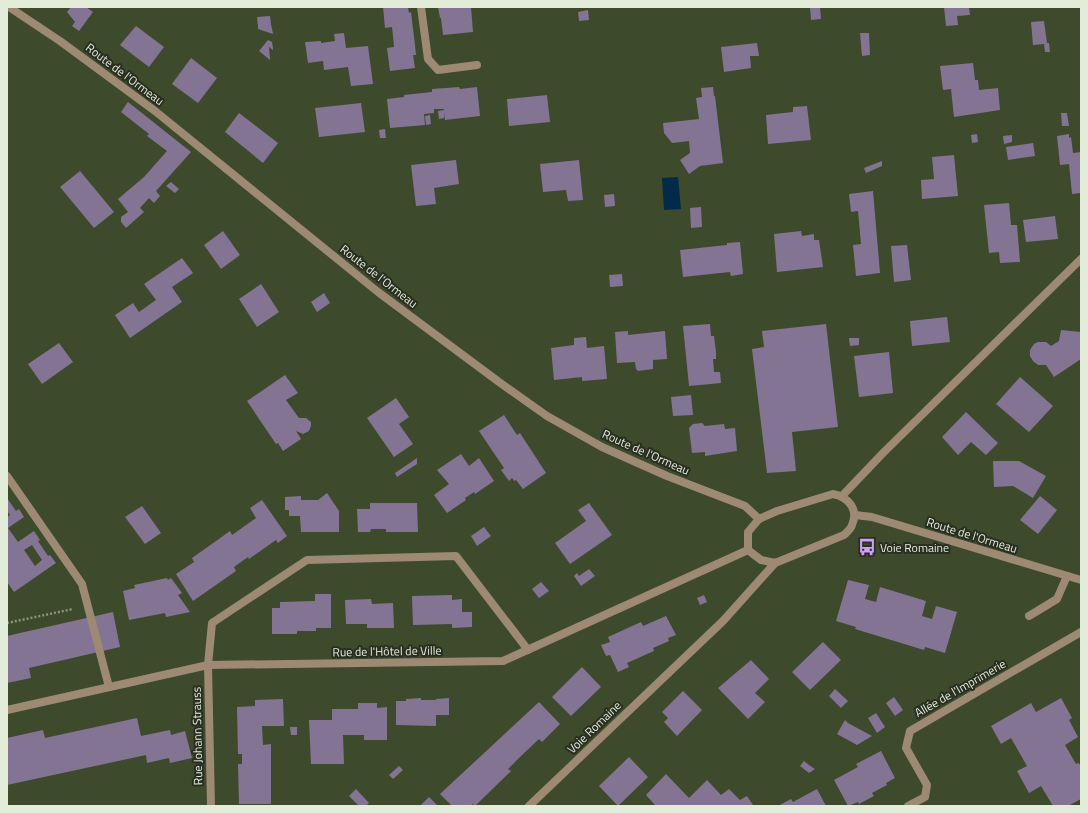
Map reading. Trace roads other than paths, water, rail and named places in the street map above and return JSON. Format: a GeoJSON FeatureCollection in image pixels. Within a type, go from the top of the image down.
{"type":"FeatureCollection","features":[{"type":"Feature","properties":{"kind":"street","name":"Route de l'Ormeau"},"geometry":{"type":"LineString","coordinates":[[9,7],[60,41],[155,111],[378,292],[547,416],[602,447],[667,476],[745,506],[759,519]]}},
{"type":"Feature","properties":{"kind":"street"},"geometry":{"type":"LineString","coordinates":[[421,7],[428,59],[438,70],[477,65]]}},
{"type":"Feature","properties":{"kind":"street"},"geometry":{"type":"LineString","coordinates":[[842,496],[884,452],[1081,259]]}},
{"type":"Feature","properties":{"kind":"street"},"geometry":{"type":"LineString","coordinates":[[7,476],[82,584],[109,687]]}},
{"type":"Feature","properties":{"kind":"street"},"geometry":{"type":"LineString","coordinates":[[833,494],[842,496],[850,504],[855,515],[852,526],[844,536],[775,563],[761,560],[748,550],[748,532],[759,519],[777,511],[833,494]]}},
{"type":"Feature","properties":{"kind":"street","name":"Route de l'Ormeau"},"geometry":{"type":"LineString","coordinates":[[855,515],[872,517],[1081,580]]}},
{"type":"Feature","properties":{"kind":"street","name":"Rue de l'Hôtel de Ville"},"geometry":{"type":"LineString","coordinates":[[7,710],[208,665],[503,661],[748,550]]}},
{"type":"Feature","properties":{"kind":"street","name":"Rue Johann Strauss"},"geometry":{"type":"LineString","coordinates":[[211,806],[208,665],[212,623],[307,560],[456,556],[528,650]]}},
{"type":"Feature","properties":{"kind":"street","name":"Voie Romaine"},"geometry":{"type":"LineString","coordinates":[[529,806],[723,621],[775,563]]}},
{"type":"Feature","properties":{"kind":"street"},"geometry":{"type":"LineString","coordinates":[[1029,616],[1057,599],[1067,576]]}},
{"type":"Feature","properties":{"kind":"street","name":"Allée de l'Imprimerie"},"geometry":{"type":"LineString","coordinates":[[908,806],[925,797],[927,785],[906,748],[910,731],[1081,632]]}},
{"type":"Feature","properties":{"kind":"water"},"geometry":{"type":"Polygon","coordinates":[[[678,177],[681,209],[664,210],[662,178],[678,177]]]}},
{"type":"Feature","properties":{"kind":"place","name":"Voie Romaine"},"geometry":{"type":"Point","coordinates":[867,547]}}]}
